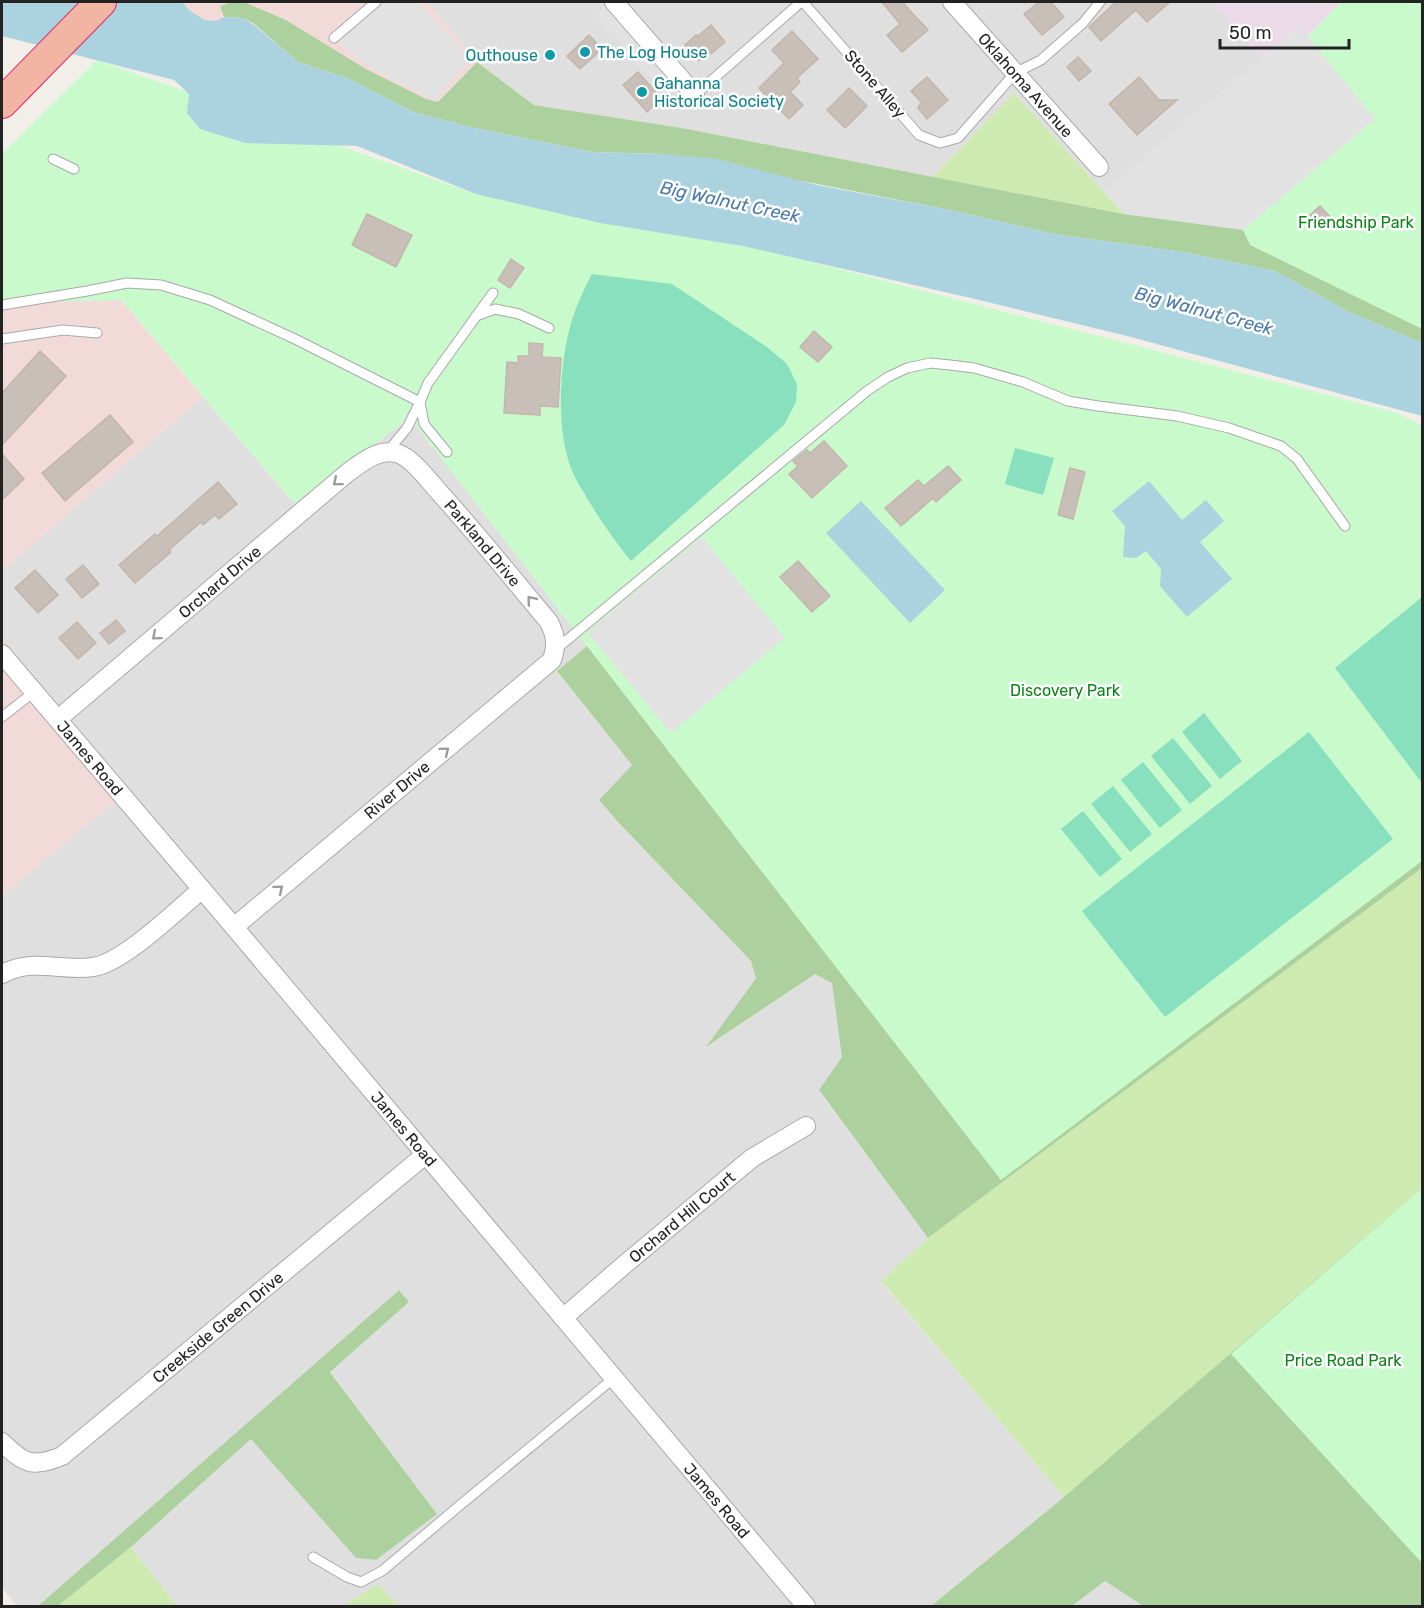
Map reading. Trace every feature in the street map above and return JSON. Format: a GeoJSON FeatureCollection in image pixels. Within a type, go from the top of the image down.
{"type":"FeatureCollection","features":[{"type":"Feature","properties":{"kind":"highway"},"geometry":{"type":"LineString","coordinates":[[3,101],[101,2]]}},
{"type":"Feature","properties":{"kind":"street"},"geometry":{"type":"LineString","coordinates":[[614,2],[695,95]]}},
{"type":"Feature","properties":{"kind":"street","name":"Oklahoma Avenue"},"geometry":{"type":"LineString","coordinates":[[952,2],[1099,167]]}},
{"type":"Feature","properties":{"kind":"street","name":"Parkland Drive"},"geometry":{"type":"LineString","coordinates":[[386,453],[400,454],[415,465],[455,510],[549,622],[556,635],[555,650]]}},
{"type":"Feature","properties":{"kind":"street","name":"Orchard Drive"},"geometry":{"type":"LineString","coordinates":[[58,719],[346,474],[370,456],[386,453]]}},
{"type":"Feature","properties":{"kind":"street","name":"River Drive"},"geometry":{"type":"LineString","coordinates":[[234,927],[544,667],[552,660],[555,650]]}},
{"type":"Feature","properties":{"kind":"street","name":"James Road"},"geometry":{"type":"LineString","coordinates":[[2,654],[806,1606]]}},
{"type":"Feature","properties":{"kind":"street"},"geometry":{"type":"LineString","coordinates":[[2,974],[26,965],[73,969],[96,967],[132,947],[202,889]]}},
{"type":"Feature","properties":{"kind":"street","name":"Orchard Hill Court"},"geometry":{"type":"LineString","coordinates":[[563,1318],[752,1158],[806,1126]]}},
{"type":"Feature","properties":{"kind":"street","name":"Creekside Green Drive"},"geometry":{"type":"LineString","coordinates":[[2,1442],[17,1457],[30,1463],[46,1462],[62,1456],[425,1155]]}},
{"type":"Feature","properties":{"kind":"lane"},"geometry":{"type":"LineString","coordinates":[[334,38],[376,2]]}},
{"type":"Feature","properties":{"kind":"lane"},"geometry":{"type":"LineString","coordinates":[[695,95],[802,2]]}},
{"type":"Feature","properties":{"kind":"lane","name":"Stone Alley"},"geometry":{"type":"LineString","coordinates":[[802,2],[919,135],[940,143],[958,138],[1015,73]]}},
{"type":"Feature","properties":{"kind":"lane"},"geometry":{"type":"LineString","coordinates":[[1015,73],[1041,60],[1083,23],[1100,2]]}},
{"type":"Feature","properties":{"kind":"lane"},"geometry":{"type":"LineString","coordinates":[[53,159],[74,169]]}},
{"type":"Feature","properties":{"kind":"lane"},"geometry":{"type":"LineString","coordinates":[[2,305],[127,283],[161,285],[210,300],[295,339],[420,402]]}},
{"type":"Feature","properties":{"kind":"lane"},"geometry":{"type":"LineString","coordinates":[[386,453],[407,428],[428,383],[493,293]]}},
{"type":"Feature","properties":{"kind":"lane"},"geometry":{"type":"LineString","coordinates":[[476,316],[495,309],[519,314],[549,328]]}},
{"type":"Feature","properties":{"kind":"lane"},"geometry":{"type":"LineString","coordinates":[[2,339],[63,330],[97,333]]}},
{"type":"Feature","properties":{"kind":"lane"},"geometry":{"type":"LineString","coordinates":[[555,650],[867,391],[907,368],[930,363],[974,368],[1023,382],[1068,400],[1177,416],[1229,428],[1272,442],[1297,459],[1345,526]]}},
{"type":"Feature","properties":{"kind":"lane"},"geometry":{"type":"LineString","coordinates":[[420,402],[424,424],[447,452]]}},
{"type":"Feature","properties":{"kind":"lane"},"geometry":{"type":"LineString","coordinates":[[2,717],[34,692]]}},
{"type":"Feature","properties":{"kind":"lane"},"geometry":{"type":"LineString","coordinates":[[313,1557],[362,1582],[382,1571],[614,1378]]}},
{"type":"Feature","properties":{"kind":"shaded area"},"geometry":{"type":"Polygon","coordinates":[[[182,2],[231,2],[220,6],[224,17],[216,21],[205,20],[189,11],[182,2]]]}},
{"type":"Feature","properties":{"kind":"shaded area"},"geometry":{"type":"Polygon","coordinates":[[[244,2],[427,2],[477,62],[439,102],[426,99],[366,69],[286,20],[244,2]]]}},
{"type":"Feature","properties":{"kind":"shaded area"},"geometry":{"type":"Polygon","coordinates":[[[386,2],[419,2],[470,59],[435,100],[377,72],[337,42],[386,2]]]}},
{"type":"Feature","properties":{"kind":"shaded area"},"geometry":{"type":"Polygon","coordinates":[[[427,2],[1213,2],[1263,58],[1104,192],[1014,93],[933,177],[682,128],[534,105],[477,62],[427,2]]]}},
{"type":"Feature","properties":{"kind":"shaded area"},"geometry":{"type":"Polygon","coordinates":[[[1213,2],[1341,2],[1307,37],[1299,27],[1263,58],[1213,2]]]}},
{"type":"Feature","properties":{"kind":"shaded area"},"geometry":{"type":"Polygon","coordinates":[[[607,5],[680,84],[667,96],[594,17],[607,5]]]}},
{"type":"Feature","properties":{"kind":"shaded area"},"geometry":{"type":"Polygon","coordinates":[[[1300,27],[1375,119],[1243,230],[1124,214],[1104,192],[1300,27]]]}},
{"type":"Feature","properties":{"kind":"shaded area"},"geometry":{"type":"Polygon","coordinates":[[[121,300],[203,397],[2,571],[2,303],[121,300]]]}},
{"type":"Feature","properties":{"kind":"shaded area"},"geometry":{"type":"Polygon","coordinates":[[[203,397],[294,503],[410,418],[587,646],[557,671],[632,765],[599,800],[751,961],[756,977],[708,1046],[815,974],[832,983],[843,1057],[819,1091],[928,1238],[881,1282],[1064,1497],[931,1606],[398,1606],[378,1584],[343,1606],[177,1606],[131,1547],[251,1439],[356,1558],[437,1514],[330,1371],[409,1302],[399,1290],[38,1606],[17,1606],[2,1588],[2,896],[130,789],[2,638],[2,571],[203,397]]]}},
{"type":"Feature","properties":{"kind":"shaded area"},"geometry":{"type":"Polygon","coordinates":[[[702,537],[785,638],[671,733],[587,632],[702,537]]]}},
{"type":"Feature","properties":{"kind":"shaded area"},"geometry":{"type":"Polygon","coordinates":[[[2,638],[130,789],[2,896],[2,638]]]}},
{"type":"Feature","properties":{"kind":"shaded area"},"geometry":{"type":"Polygon","coordinates":[[[1105,1581],[1143,1606],[1072,1606],[1105,1581]]]}},
{"type":"Feature","properties":{"kind":"green space"},"geometry":{"type":"Polygon","coordinates":[[[231,2],[244,2],[286,20],[366,69],[426,99],[438,102],[477,62],[534,105],[682,128],[1124,214],[1297,236],[1422,291],[1422,343],[1349,312],[1275,271],[1183,252],[1054,234],[945,209],[663,154],[592,152],[474,128],[413,112],[347,78],[298,62],[254,24],[243,18],[224,17],[220,6],[231,2]]]}},
{"type":"Feature","properties":{"kind":"green space","name":"Friendship Park"},"geometry":{"type":"Polygon","coordinates":[[[1341,2],[1422,2],[1422,329],[1250,245],[1243,230],[1375,119],[1307,37],[1341,2]]]}},
{"type":"Feature","properties":{"kind":"green space","name":"Discovery Park"},"geometry":{"type":"Polygon","coordinates":[[[97,60],[476,194],[563,198],[1397,413],[1422,425],[1422,861],[1001,1180],[410,418],[294,503],[121,300],[2,303],[2,154],[97,60]]]}},
{"type":"Feature","properties":{"kind":"green space"},"geometry":{"type":"Polygon","coordinates":[[[1014,93],[1124,214],[933,177],[1014,93]]]}},
{"type":"Feature","properties":{"kind":"green space"},"geometry":{"type":"Polygon","coordinates":[[[592,274],[672,284],[767,347],[787,364],[797,384],[796,402],[784,425],[631,561],[606,528],[578,483],[567,456],[563,438],[561,397],[564,356],[574,314],[592,274]]]}},
{"type":"Feature","properties":{"kind":"green space"},"geometry":{"type":"Polygon","coordinates":[[[1015,448],[1054,458],[1043,495],[1005,484],[1015,448]]]}},
{"type":"Feature","properties":{"kind":"green space"},"geometry":{"type":"Polygon","coordinates":[[[1422,597],[1422,783],[1335,668],[1422,597]]]}},
{"type":"Feature","properties":{"kind":"green space"},"geometry":{"type":"Polygon","coordinates":[[[587,646],[675,747],[1422,831],[1422,868],[928,1238],[819,1090],[842,1057],[832,983],[815,974],[706,1047],[756,978],[751,961],[599,800],[632,765],[557,671],[587,646]]]}},
{"type":"Feature","properties":{"kind":"green space"},"geometry":{"type":"Polygon","coordinates":[[[1204,713],[1242,761],[1220,779],[1182,732],[1204,713]]]}},
{"type":"Feature","properties":{"kind":"green space"},"geometry":{"type":"Polygon","coordinates":[[[1309,732],[1393,839],[1165,1017],[1082,911],[1309,732]]]}},
{"type":"Feature","properties":{"kind":"green space"},"geometry":{"type":"Polygon","coordinates":[[[1173,738],[1212,786],[1190,804],[1151,756],[1173,738]]]}},
{"type":"Feature","properties":{"kind":"green space"},"geometry":{"type":"Polygon","coordinates":[[[1143,762],[1182,810],[1160,828],[1121,780],[1143,762]]]}},
{"type":"Feature","properties":{"kind":"green space"},"geometry":{"type":"Polygon","coordinates":[[[1113,786],[1152,834],[1130,852],[1091,804],[1113,786]]]}},
{"type":"Feature","properties":{"kind":"green space"},"geometry":{"type":"Polygon","coordinates":[[[1083,811],[1122,859],[1100,877],[1061,829],[1083,811]]]}},
{"type":"Feature","properties":{"kind":"green space"},"geometry":{"type":"Polygon","coordinates":[[[1422,868],[1422,1188],[1064,1497],[881,1281],[928,1238],[1422,868]]]}},
{"type":"Feature","properties":{"kind":"green space"},"geometry":{"type":"Polygon","coordinates":[[[1422,1188],[1422,1606],[1143,1606],[1105,1581],[1072,1606],[931,1606],[1064,1497],[1422,1188]]]}},
{"type":"Feature","properties":{"kind":"green space","name":"Price Road Park"},"geometry":{"type":"Polygon","coordinates":[[[1422,1188],[1422,1563],[1231,1354],[1422,1188]]]}},
{"type":"Feature","properties":{"kind":"green space"},"geometry":{"type":"Polygon","coordinates":[[[399,1290],[409,1302],[330,1372],[437,1514],[376,1560],[356,1558],[251,1439],[131,1547],[58,1606],[38,1606],[399,1290]]]}},
{"type":"Feature","properties":{"kind":"green space"},"geometry":{"type":"Polygon","coordinates":[[[131,1547],[177,1606],[58,1606],[131,1547]]]}},
{"type":"Feature","properties":{"kind":"green space"},"geometry":{"type":"Polygon","coordinates":[[[378,1584],[398,1606],[343,1606],[378,1584]]]}},
{"type":"Feature","properties":{"kind":"water","name":"Big Walnut Creek"},"geometry":{"type":"Polygon","coordinates":[[[2,2],[182,2],[190,11],[205,20],[216,21],[224,17],[243,18],[298,62],[347,78],[413,112],[474,128],[592,152],[663,154],[717,159],[817,185],[945,209],[1054,234],[1183,252],[1275,271],[1349,312],[1422,343],[1422,416],[1127,336],[971,298],[743,246],[600,223],[476,194],[357,146],[245,143],[200,129],[187,113],[189,94],[174,80],[2,36],[2,2]]]}},
{"type":"Feature","properties":{"kind":"water"},"geometry":{"type":"Polygon","coordinates":[[[1149,481],[1182,520],[1206,500],[1224,521],[1200,542],[1232,579],[1187,617],[1160,586],[1161,569],[1146,551],[1136,558],[1123,557],[1125,526],[1112,511],[1149,481]]]}},
{"type":"Feature","properties":{"kind":"water"},"geometry":{"type":"Polygon","coordinates":[[[861,501],[945,590],[910,623],[826,533],[861,501]]]}},
{"type":"Feature","properties":{"kind":"building"},"geometry":{"type":"Polygon","coordinates":[[[882,2],[902,2],[928,30],[902,52],[887,35],[900,24],[882,2]]]}},
{"type":"Feature","properties":{"kind":"building"},"geometry":{"type":"Polygon","coordinates":[[[1039,2],[1051,2],[1064,17],[1042,35],[1024,14],[1039,2]]]}},
{"type":"Feature","properties":{"kind":"building"},"geometry":{"type":"Polygon","coordinates":[[[1116,2],[1170,2],[1147,22],[1136,10],[1101,41],[1089,27],[1116,2]]]}},
{"type":"Feature","properties":{"kind":"building"},"geometry":{"type":"Polygon","coordinates":[[[711,25],[725,42],[699,61],[685,45],[711,25]]]}},
{"type":"Feature","properties":{"kind":"building"},"geometry":{"type":"Polygon","coordinates":[[[792,31],[818,59],[797,78],[800,82],[790,92],[803,105],[789,119],[759,88],[784,63],[772,50],[792,31]]]}},
{"type":"Feature","properties":{"kind":"building","name":"The Log House"},"geometry":{"type":"Polygon","coordinates":[[[589,35],[602,49],[580,69],[567,56],[589,35]]]}},
{"type":"Feature","properties":{"kind":"building"},"geometry":{"type":"Polygon","coordinates":[[[1078,57],[1091,71],[1079,81],[1067,67],[1078,57]]]}},
{"type":"Feature","properties":{"kind":"building","name":"Gahanna Historical Society"},"geometry":{"type":"Polygon","coordinates":[[[638,72],[661,98],[647,112],[623,85],[638,72]]]}},
{"type":"Feature","properties":{"kind":"building"},"geometry":{"type":"Polygon","coordinates":[[[927,77],[948,100],[927,119],[918,108],[921,102],[911,91],[927,77]]]}},
{"type":"Feature","properties":{"kind":"building"},"geometry":{"type":"Polygon","coordinates":[[[1139,77],[1159,100],[1177,100],[1137,135],[1109,104],[1139,77]]]}},
{"type":"Feature","properties":{"kind":"building"},"geometry":{"type":"Polygon","coordinates":[[[849,88],[867,106],[845,128],[827,110],[849,88]]]}},
{"type":"Feature","properties":{"kind":"building"},"geometry":{"type":"Polygon","coordinates":[[[1320,206],[1331,218],[1320,228],[1310,226],[1309,216],[1320,206]]]}},
{"type":"Feature","properties":{"kind":"building"},"geometry":{"type":"Polygon","coordinates":[[[367,214],[412,235],[396,267],[352,245],[367,214]]]}},
{"type":"Feature","properties":{"kind":"building"},"geometry":{"type":"Polygon","coordinates":[[[511,259],[524,268],[510,288],[498,280],[511,259]]]}},
{"type":"Feature","properties":{"kind":"building"},"geometry":{"type":"Polygon","coordinates":[[[814,331],[832,347],[818,362],[800,347],[814,331]]]}},
{"type":"Feature","properties":{"kind":"building"},"geometry":{"type":"Polygon","coordinates":[[[529,343],[543,344],[542,357],[561,358],[558,407],[540,406],[540,415],[504,413],[507,362],[518,363],[518,356],[529,356],[529,343]]]}},
{"type":"Feature","properties":{"kind":"building"},"geometry":{"type":"Polygon","coordinates":[[[40,351],[66,376],[2,445],[2,393],[40,351]]]}},
{"type":"Feature","properties":{"kind":"building"},"geometry":{"type":"Polygon","coordinates":[[[110,415],[133,442],[65,501],[42,473],[110,415]]]}},
{"type":"Feature","properties":{"kind":"building"},"geometry":{"type":"Polygon","coordinates":[[[824,441],[847,466],[812,498],[789,474],[798,466],[793,461],[807,450],[810,453],[824,441]]]}},
{"type":"Feature","properties":{"kind":"building"},"geometry":{"type":"Polygon","coordinates":[[[2,454],[24,479],[2,500],[2,454]]]}},
{"type":"Feature","properties":{"kind":"building"},"geometry":{"type":"Polygon","coordinates":[[[948,466],[961,480],[936,502],[933,498],[901,526],[885,508],[918,480],[924,486],[948,466]]]}},
{"type":"Feature","properties":{"kind":"building"},"geometry":{"type":"Polygon","coordinates":[[[1070,468],[1085,472],[1073,519],[1058,515],[1070,468]]]}},
{"type":"Feature","properties":{"kind":"building"},"geometry":{"type":"Polygon","coordinates":[[[218,482],[237,504],[219,519],[215,515],[203,525],[201,522],[135,583],[119,565],[155,534],[157,536],[218,482]]]}},
{"type":"Feature","properties":{"kind":"building"},"geometry":{"type":"Polygon","coordinates":[[[798,561],[830,596],[812,612],[780,577],[798,561]]]}},
{"type":"Feature","properties":{"kind":"building"},"geometry":{"type":"Polygon","coordinates":[[[83,565],[99,584],[82,598],[66,579],[83,565]]]}},
{"type":"Feature","properties":{"kind":"building"},"geometry":{"type":"Polygon","coordinates":[[[35,570],[58,595],[38,613],[15,588],[35,570]]]}},
{"type":"Feature","properties":{"kind":"building"},"geometry":{"type":"Polygon","coordinates":[[[116,620],[125,631],[109,644],[100,633],[116,620]]]}},
{"type":"Feature","properties":{"kind":"building"},"geometry":{"type":"Polygon","coordinates":[[[77,622],[96,643],[78,659],[59,638],[77,622]]]}},
{"type":"Feature","properties":{"kind":"place","name":"The Log House"},"geometry":{"type":"Point","coordinates":[585,52]}},
{"type":"Feature","properties":{"kind":"place","name":"Outhouse"},"geometry":{"type":"Point","coordinates":[550,55]}},
{"type":"Feature","properties":{"kind":"place","name":"Gahanna Historical Society"},"geometry":{"type":"Point","coordinates":[642,92]}}]}
